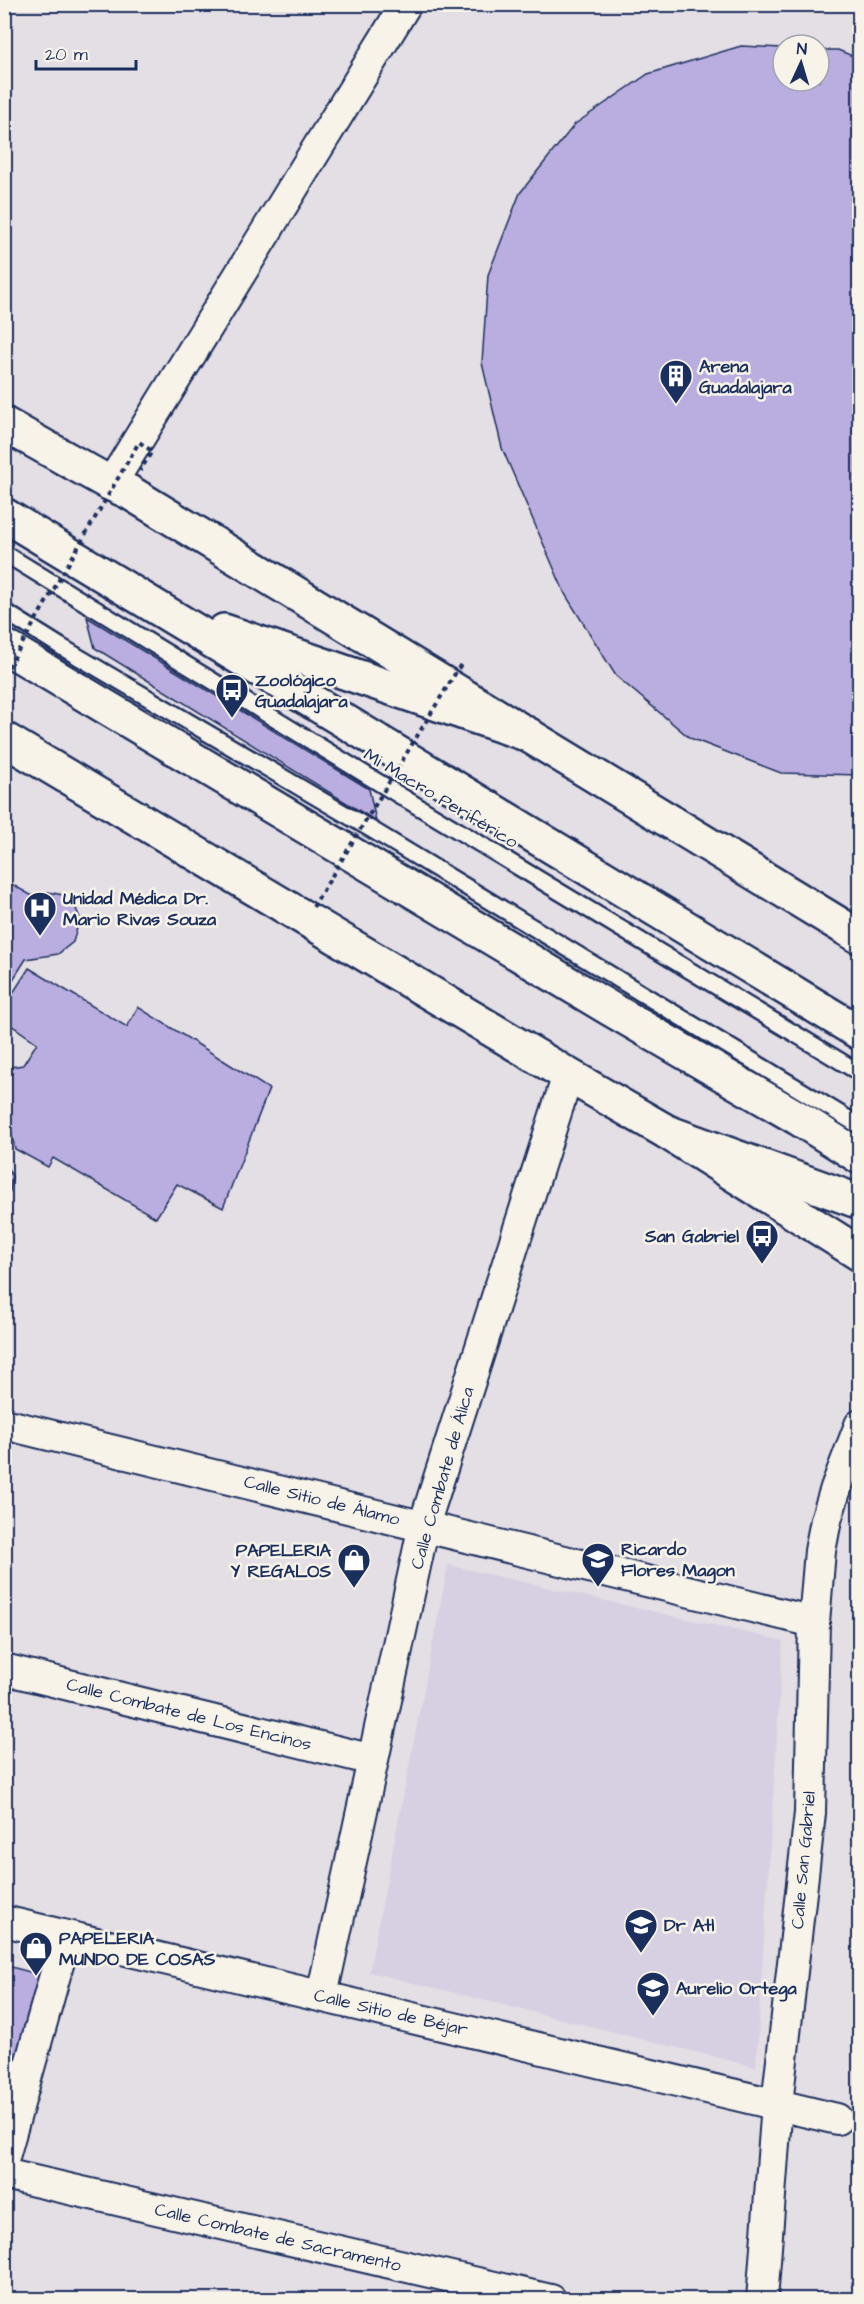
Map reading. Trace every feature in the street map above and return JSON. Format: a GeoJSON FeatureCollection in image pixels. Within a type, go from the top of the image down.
{"type":"FeatureCollection","features":[{"type":"Feature","properties":{"kind":"main road"},"geometry":{"type":"LineString","coordinates":[[4,424],[129,492],[860,937]]}},
{"type":"Feature","properties":{"kind":"main road"},"geometry":{"type":"LineString","coordinates":[[4,516],[165,611],[860,1033]]}},
{"type":"Feature","properties":{"kind":"main road"},"geometry":{"type":"LineString","coordinates":[[165,611],[529,735]]}},
{"type":"Feature","properties":{"kind":"main road"},"geometry":{"type":"LineString","coordinates":[[4,646],[860,1157]]}},
{"type":"Feature","properties":{"kind":"main road"},"geometry":{"type":"LineString","coordinates":[[4,739],[667,1132],[860,1254]]}},
{"type":"Feature","properties":{"kind":"main road"},"geometry":{"type":"LineString","coordinates":[[667,1132],[860,1202]]}},
{"type":"Feature","properties":{"kind":"street"},"geometry":{"type":"LineString","coordinates":[[111,484],[406,4]]}},
{"type":"Feature","properties":{"kind":"street","name":"Calle Combate de Álica"},"geometry":{"type":"LineString","coordinates":[[322,1995],[424,1525],[568,1075]]}},
{"type":"Feature","properties":{"kind":"street","name":"Calle Sitio de Álamo"},"geometry":{"type":"LineString","coordinates":[[4,1424],[814,1622]]}},
{"type":"Feature","properties":{"kind":"street","name":"Calle San Gabriel"},"geometry":{"type":"LineString","coordinates":[[762,2300],[777,2104],[810,1814],[814,1622],[820,1551],[826,1520],[860,1425]]}},
{"type":"Feature","properties":{"kind":"street","name":"Calle Combate de Los Encinos"},"geometry":{"type":"LineString","coordinates":[[4,1669],[373,1760]]}},
{"type":"Feature","properties":{"kind":"street","name":"Calle Sitio de Béjar"},"geometry":{"type":"LineString","coordinates":[[4,1921],[837,2119]]}},
{"type":"Feature","properties":{"kind":"street"},"geometry":{"type":"LineString","coordinates":[[4,2157],[66,1936]]}},
{"type":"Feature","properties":{"kind":"street","name":"Calle Combate de Sacramento"},"geometry":{"type":"LineString","coordinates":[[4,2174],[551,2300]]}},
{"type":"Feature","properties":{"kind":"lane","name":"Mi Macro Periférico"},"geometry":{"type":"LineString","coordinates":[[4,553],[389,789],[860,1073]]}},
{"type":"Feature","properties":{"kind":"lane"},"geometry":{"type":"LineString","coordinates":[[4,611],[384,837],[860,1126]]}},
{"type":"Feature","properties":{"kind":"path"},"geometry":{"type":"LineString","coordinates":[[4,675],[139,442],[152,451],[140,471]]}},
{"type":"Feature","properties":{"kind":"path"},"geometry":{"type":"LineString","coordinates":[[313,907],[461,664]]}},
{"type":"Feature","properties":{"kind":"shaded area"},"geometry":{"type":"Polygon","coordinates":[[[448,1565],[783,1641],[756,2067],[369,1972],[448,1565]]]}},
{"type":"Feature","properties":{"kind":"building","name":"Arena Guadalajara"},"geometry":{"type":"Polygon","coordinates":[[[741,46],[771,47],[771,93],[831,93],[831,50],[838,50],[860,59],[860,775],[781,773],[690,738],[616,676],[565,594],[502,448],[482,363],[488,275],[520,193],[575,124],[648,74],[741,46]]]}},
{"type":"Feature","properties":{"kind":"building","name":"Zoológico Guadalajara"},"geometry":{"type":"Polygon","coordinates":[[[87,617],[369,789],[376,821],[95,648],[87,617]]]}},
{"type":"Feature","properties":{"kind":"building","name":"Unidad Médica Dr. Mario Rivas Souza"},"geometry":{"type":"Polygon","coordinates":[[[4,880],[34,897],[48,892],[63,895],[74,904],[80,918],[73,942],[58,954],[26,959],[4,994],[4,880]]]}},
{"type":"Feature","properties":{"kind":"building"},"geometry":{"type":"Polygon","coordinates":[[[29,968],[127,1027],[138,1007],[269,1089],[223,1208],[177,1184],[156,1218],[53,1158],[48,1167],[15,1149],[9,1123],[4,1126],[4,1068],[23,1065],[37,1043],[4,1020],[4,1007],[29,968]]]}},
{"type":"Feature","properties":{"kind":"building"},"geometry":{"type":"Polygon","coordinates":[[[4,1162],[12,1176],[10,1191],[4,1199],[4,1162]]]}},
{"type":"Feature","properties":{"kind":"building"},"geometry":{"type":"Polygon","coordinates":[[[4,1965],[41,1975],[4,2120],[4,1965]]]}},
{"type":"Feature","properties":{"kind":"place","name":"Arena Guadalajara"},"geometry":{"type":"Point","coordinates":[676,405]}},
{"type":"Feature","properties":{"kind":"place","name":"Zoológico Guadalajara"},"geometry":{"type":"Point","coordinates":[232,719]}},
{"type":"Feature","properties":{"kind":"place","name":"Unidad Médica Dr. Mario Rivas Souza"},"geometry":{"type":"Point","coordinates":[40,937]}},
{"type":"Feature","properties":{"kind":"place","name":"San Gabriel"},"geometry":{"type":"Point","coordinates":[762,1265]}},
{"type":"Feature","properties":{"kind":"place","name":"Ricardo Flores Magon"},"geometry":{"type":"Point","coordinates":[598,1588]}},
{"type":"Feature","properties":{"kind":"place","name":"PAPELERIA Y REGALOS"},"geometry":{"type":"Point","coordinates":[354,1589]}},
{"type":"Feature","properties":{"kind":"place","name":"Dr Atl"},"geometry":{"type":"Point","coordinates":[641,1954]}},
{"type":"Feature","properties":{"kind":"place","name":"PAPELERIA MUNDO DE COSAS"},"geometry":{"type":"Point","coordinates":[36,1977]}},
{"type":"Feature","properties":{"kind":"place","name":"Aurelio Ortega"},"geometry":{"type":"Point","coordinates":[653,2017]}}]}
